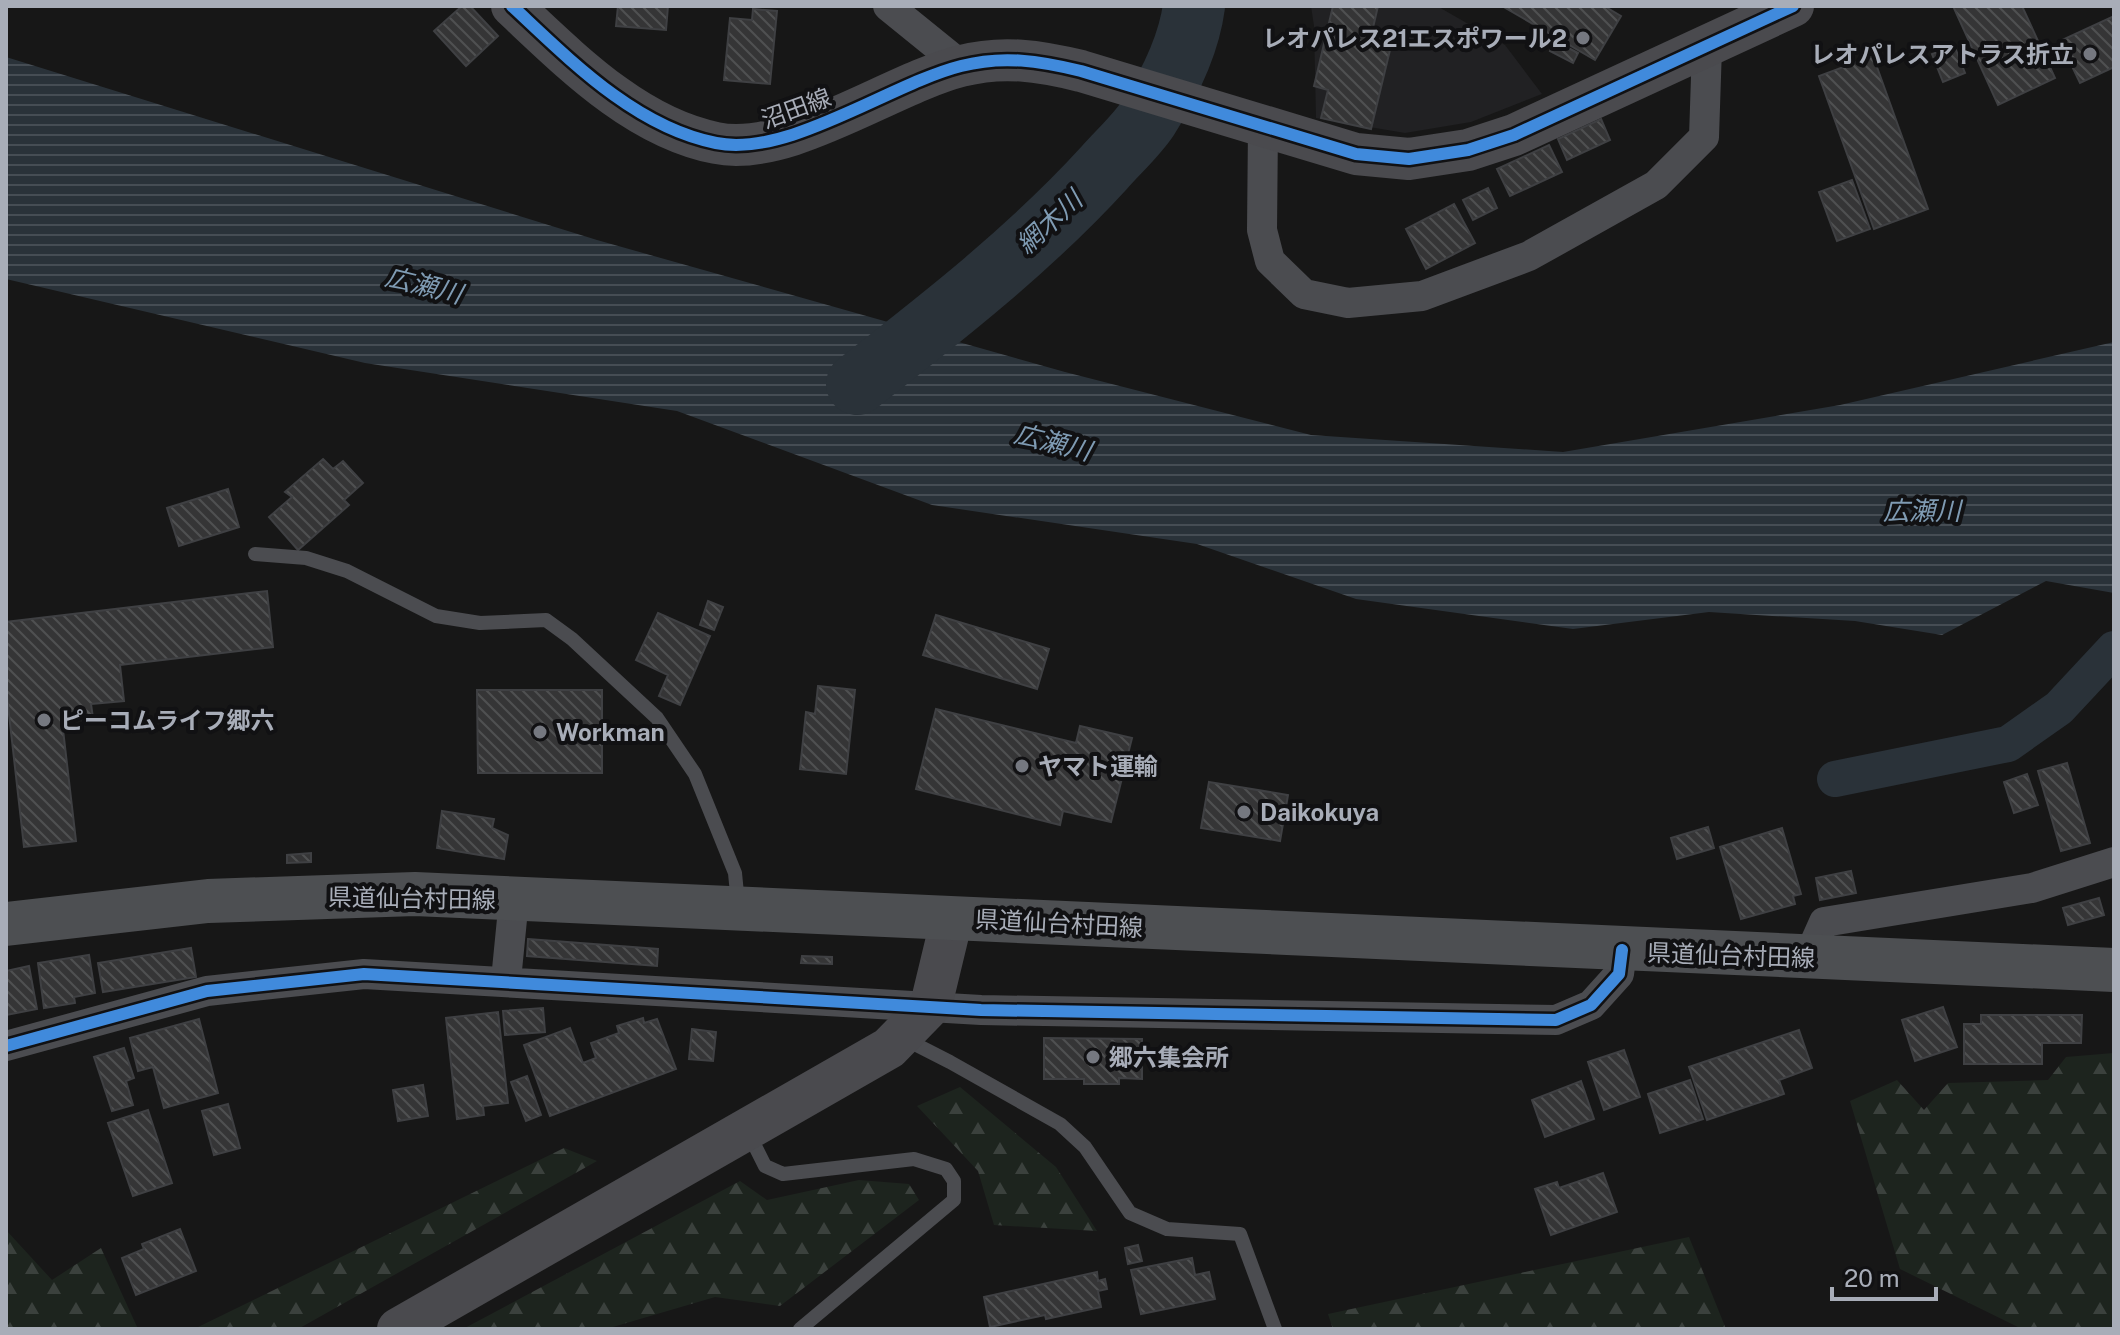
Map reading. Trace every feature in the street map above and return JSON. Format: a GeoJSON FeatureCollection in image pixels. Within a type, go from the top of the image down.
{"type":"FeatureCollection","features":[{"type":"Feature","properties":{"kind":"main road","name":"県道仙台村田線"},"geometry":{"type":"LineString","coordinates":[[6,924],[208,901],[415,894],[2114,970]]}},
{"type":"Feature","properties":{"kind":"street","name":"沼田線"},"geometry":{"type":"LineString","coordinates":[[512,6],[624,102],[674,130],[717,144],[761,145],[921,80],[962,66],[1007,59],[1043,62],[1081,71],[1356,154],[1409,159],[1468,150],[1514,135],[1793,6]]}},
{"type":"Feature","properties":{"kind":"street"},"geometry":{"type":"LineString","coordinates":[[888,6],[962,66]]}},
{"type":"Feature","properties":{"kind":"street"},"geometry":{"type":"LineString","coordinates":[[1263,127],[1262,230],[1270,261],[1304,294],[1348,303],[1422,296],[1529,256],[1656,185],[1704,137],[1707,47]]}},
{"type":"Feature","properties":{"kind":"street"},"geometry":{"type":"LineString","coordinates":[[1808,958],[1824,922],[2032,888],[2114,862]]}},
{"type":"Feature","properties":{"kind":"street"},"geometry":{"type":"LineString","coordinates":[[506,980],[514,899]]}},
{"type":"Feature","properties":{"kind":"street"},"geometry":{"type":"LineString","coordinates":[[398,1329],[889,1048],[931,1005],[952,918]]}},
{"type":"Feature","properties":{"kind":"street"},"geometry":{"type":"LineString","coordinates":[[6,1046],[207,991],[364,974],[997,1010],[1556,1020],[1591,1005],[1619,974],[1622,950]]}},
{"type":"Feature","properties":{"kind":"lane"},"geometry":{"type":"LineString","coordinates":[[255,554],[306,558],[347,571],[436,616],[480,623],[546,620],[572,639],[657,718],[695,774],[735,873],[739,908]]}},
{"type":"Feature","properties":{"kind":"lane"},"geometry":{"type":"LineString","coordinates":[[900,1037],[1060,1124],[1085,1147],[1130,1213],[1167,1229],[1240,1234],[1275,1329]]}},
{"type":"Feature","properties":{"kind":"lane"},"geometry":{"type":"LineString","coordinates":[[747,1130],[765,1166],[774,1172],[783,1174],[914,1159],[946,1169],[954,1181],[954,1200],[800,1329]]}},
{"type":"Feature","properties":{"kind":"shaded area"},"geometry":{"type":"Polygon","coordinates":[[[1311,6],[1437,6],[1505,45],[1542,94],[1471,122],[1405,133],[1316,118],[1311,6]]]}},
{"type":"Feature","properties":{"kind":"green space"},"geometry":{"type":"Polygon","coordinates":[[[2114,1053],[2114,1329],[2022,1329],[1900,1269],[1850,1101],[1897,1080],[1924,1110],[1948,1083],[2048,1080],[2066,1057],[2114,1053]]]}},
{"type":"Feature","properties":{"kind":"green space"},"geometry":{"type":"Polygon","coordinates":[[[960,1087],[1056,1167],[1097,1231],[994,1225],[978,1171],[917,1106],[960,1087]]]}},
{"type":"Feature","properties":{"kind":"green space"},"geometry":{"type":"Polygon","coordinates":[[[564,1148],[597,1161],[298,1329],[194,1329],[564,1148]]]}},
{"type":"Feature","properties":{"kind":"green space"},"geometry":{"type":"Polygon","coordinates":[[[859,1180],[909,1184],[919,1200],[780,1306],[715,1297],[606,1329],[463,1329],[740,1181],[767,1200],[859,1180]]]}},
{"type":"Feature","properties":{"kind":"green space"},"geometry":{"type":"Polygon","coordinates":[[[6,1230],[52,1280],[101,1248],[138,1329],[6,1329],[6,1230]]]}},
{"type":"Feature","properties":{"kind":"green space"},"geometry":{"type":"Polygon","coordinates":[[[1689,1237],[1726,1329],[1333,1329],[1328,1314],[1689,1237]]]}},
{"type":"Feature","properties":{"kind":"water","name":"広瀬川"},"geometry":{"type":"Polygon","coordinates":[[[6,57],[597,240],[1065,372],[1311,435],[1563,452],[1840,405],[2114,342],[2114,593],[2046,581],[1942,635],[1855,621],[1709,612],[1573,629],[1356,599],[1197,544],[932,505],[677,411],[365,363],[6,279],[6,57]]]}},
{"type":"Feature","properties":{"kind":"building"},"geometry":{"type":"Polygon","coordinates":[[[462,6],[470,6],[498,36],[466,66],[434,31],[462,6]]]}},
{"type":"Feature","properties":{"kind":"building"},"geometry":{"type":"Polygon","coordinates":[[[618,6],[668,6],[666,30],[616,26],[618,6]]]}},
{"type":"Feature","properties":{"kind":"building"},"geometry":{"type":"Polygon","coordinates":[[[1333,6],[1378,6],[1369,45],[1390,50],[1371,129],[1321,118],[1328,90],[1314,86],[1333,6]]]}},
{"type":"Feature","properties":{"kind":"building","name":"レオパレス21エスポワール2"},"geometry":{"type":"Polygon","coordinates":[[[1502,6],[1604,6],[1621,16],[1595,60],[1502,6]]]}},
{"type":"Feature","properties":{"kind":"building"},"geometry":{"type":"Polygon","coordinates":[[[1953,6],[2022,6],[2055,78],[1998,105],[1953,6]]]}},
{"type":"Feature","properties":{"kind":"building"},"geometry":{"type":"Polygon","coordinates":[[[753,9],[777,11],[770,84],[724,80],[730,18],[752,20],[753,9]]]}},
{"type":"Feature","properties":{"kind":"building","name":"レオパレスアトラス折立"},"geometry":{"type":"Polygon","coordinates":[[[2114,16],[2114,67],[2080,83],[2060,41],[2114,16]]]}},
{"type":"Feature","properties":{"kind":"building"},"geometry":{"type":"Polygon","coordinates":[[[1555,41],[1578,53],[1573,63],[1550,51],[1555,41]]]}},
{"type":"Feature","properties":{"kind":"building"},"geometry":{"type":"Polygon","coordinates":[[[1954,45],[1965,73],[1943,82],[1932,54],[1954,45]]]}},
{"type":"Feature","properties":{"kind":"building"},"geometry":{"type":"Polygon","coordinates":[[[1873,56],[1928,209],[1874,229],[1819,76],[1873,56]]]}},
{"type":"Feature","properties":{"kind":"building"},"geometry":{"type":"Polygon","coordinates":[[[1601,119],[1610,140],[1567,160],[1558,139],[1601,119]]]}},
{"type":"Feature","properties":{"kind":"building"},"geometry":{"type":"Polygon","coordinates":[[[1549,145],[1562,172],[1510,196],[1497,169],[1549,145]]]}},
{"type":"Feature","properties":{"kind":"building"},"geometry":{"type":"Polygon","coordinates":[[[1852,180],[1870,229],[1837,241],[1819,192],[1852,180]]]}},
{"type":"Feature","properties":{"kind":"building"},"geometry":{"type":"Polygon","coordinates":[[[1488,188],[1497,208],[1473,220],[1463,200],[1488,188]]]}},
{"type":"Feature","properties":{"kind":"building"},"geometry":{"type":"Polygon","coordinates":[[[1454,204],[1475,243],[1426,269],[1406,229],[1454,204]]]}},
{"type":"Feature","properties":{"kind":"building"},"geometry":{"type":"Polygon","coordinates":[[[323,459],[333,469],[343,461],[363,483],[344,500],[349,505],[298,550],[269,517],[292,497],[285,492],[323,459]]]}},
{"type":"Feature","properties":{"kind":"building"},"geometry":{"type":"Polygon","coordinates":[[[228,489],[239,527],[179,546],[167,508],[228,489]]]}},
{"type":"Feature","properties":{"kind":"building","name":"ピーコムライフ郷六"},"geometry":{"type":"Polygon","coordinates":[[[267,591],[273,647],[120,665],[124,701],[91,704],[93,718],[62,721],[76,841],[24,847],[6,688],[6,622],[267,591]]]}},
{"type":"Feature","properties":{"kind":"building"},"geometry":{"type":"Polygon","coordinates":[[[708,601],[723,607],[714,630],[700,625],[708,601]]]}},
{"type":"Feature","properties":{"kind":"building"},"geometry":{"type":"Polygon","coordinates":[[[658,613],[710,636],[680,705],[659,696],[668,675],[636,660],[658,613]]]}},
{"type":"Feature","properties":{"kind":"building"},"geometry":{"type":"Polygon","coordinates":[[[936,615],[1049,649],[1037,689],[923,655],[936,615]]]}},
{"type":"Feature","properties":{"kind":"building"},"geometry":{"type":"Polygon","coordinates":[[[818,686],[855,690],[846,774],[800,769],[806,712],[815,714],[818,686]]]}},
{"type":"Feature","properties":{"kind":"building"},"geometry":{"type":"Polygon","coordinates":[[[477,690],[602,690],[602,773],[478,773],[477,690]]]}},
{"type":"Feature","properties":{"kind":"building"},"geometry":{"type":"Polygon","coordinates":[[[936,709],[1076,743],[1080,726],[1132,738],[1111,822],[1063,811],[1060,825],[916,789],[936,709]]]}},
{"type":"Feature","properties":{"kind":"building"},"geometry":{"type":"Polygon","coordinates":[[[2067,763],[2090,843],[2061,851],[2038,771],[2067,763]]]}},
{"type":"Feature","properties":{"kind":"building"},"geometry":{"type":"Polygon","coordinates":[[[2027,774],[2038,805],[2014,813],[2004,782],[2027,774]]]}},
{"type":"Feature","properties":{"kind":"building","name":"Daikokuya"},"geometry":{"type":"Polygon","coordinates":[[[1209,782],[1288,795],[1280,841],[1201,828],[1209,782]]]}},
{"type":"Feature","properties":{"kind":"building"},"geometry":{"type":"Polygon","coordinates":[[[442,811],[494,819],[492,828],[508,835],[504,859],[437,848],[442,811]]]}},
{"type":"Feature","properties":{"kind":"building"},"geometry":{"type":"Polygon","coordinates":[[[1708,827],[1714,848],[1677,859],[1671,838],[1708,827]]]}},
{"type":"Feature","properties":{"kind":"building"},"geometry":{"type":"Polygon","coordinates":[[[1782,828],[1801,894],[1793,896],[1795,904],[1741,919],[1720,847],[1782,828]]]}},
{"type":"Feature","properties":{"kind":"building"},"geometry":{"type":"Polygon","coordinates":[[[311,853],[311,862],[287,863],[287,855],[311,853]]]}},
{"type":"Feature","properties":{"kind":"building"},"geometry":{"type":"Polygon","coordinates":[[[1851,871],[1856,893],[1820,900],[1816,878],[1851,871]]]}},
{"type":"Feature","properties":{"kind":"building"},"geometry":{"type":"Polygon","coordinates":[[[2099,898],[2104,915],[2068,925],[2063,908],[2099,898]]]}},
{"type":"Feature","properties":{"kind":"building"},"geometry":{"type":"Polygon","coordinates":[[[528,939],[658,949],[657,966],[527,956],[528,939]]]}},
{"type":"Feature","properties":{"kind":"building"},"geometry":{"type":"Polygon","coordinates":[[[191,948],[196,977],[103,992],[98,963],[191,948]]]}},
{"type":"Feature","properties":{"kind":"building"},"geometry":{"type":"Polygon","coordinates":[[[89,955],[95,993],[74,997],[75,1003],[44,1008],[38,963],[89,955]]]}},
{"type":"Feature","properties":{"kind":"building"},"geometry":{"type":"Polygon","coordinates":[[[802,956],[832,957],[832,964],[801,963],[802,956]]]}},
{"type":"Feature","properties":{"kind":"building"},"geometry":{"type":"Polygon","coordinates":[[[29,966],[37,1009],[6,1015],[6,971],[29,966]]]}},
{"type":"Feature","properties":{"kind":"building"},"geometry":{"type":"Polygon","coordinates":[[[1943,1007],[1957,1047],[1915,1061],[1902,1020],[1943,1007]]]}},
{"type":"Feature","properties":{"kind":"building"},"geometry":{"type":"Polygon","coordinates":[[[543,1008],[545,1032],[505,1035],[503,1011],[543,1008]]]}},
{"type":"Feature","properties":{"kind":"building"},"geometry":{"type":"Polygon","coordinates":[[[498,1012],[508,1103],[483,1106],[484,1115],[457,1119],[446,1018],[498,1012]]]}},
{"type":"Feature","properties":{"kind":"building"},"geometry":{"type":"Polygon","coordinates":[[[1981,1015],[2082,1015],[2081,1043],[2042,1043],[2042,1064],[1964,1064],[1964,1024],[1981,1024],[1981,1015]]]}},
{"type":"Feature","properties":{"kind":"building"},"geometry":{"type":"Polygon","coordinates":[[[643,1018],[644,1023],[657,1019],[676,1069],[550,1116],[524,1045],[570,1028],[583,1063],[596,1058],[591,1043],[619,1033],[617,1026],[643,1018]]]}},
{"type":"Feature","properties":{"kind":"building"},"geometry":{"type":"Polygon","coordinates":[[[199,1019],[218,1093],[164,1108],[153,1067],[138,1071],[130,1038],[199,1019]]]}},
{"type":"Feature","properties":{"kind":"building"},"geometry":{"type":"Polygon","coordinates":[[[692,1029],[716,1032],[713,1061],[689,1059],[692,1029]]]}},
{"type":"Feature","properties":{"kind":"building"},"geometry":{"type":"Polygon","coordinates":[[[1799,1030],[1812,1068],[1779,1080],[1784,1094],[1707,1120],[1689,1067],[1799,1030]]]}},
{"type":"Feature","properties":{"kind":"building"},"geometry":{"type":"Polygon","coordinates":[[[1044,1038],[1142,1039],[1142,1079],[1119,1078],[1119,1084],[1084,1084],[1084,1079],[1044,1079],[1044,1038]]]}},
{"type":"Feature","properties":{"kind":"building"},"geometry":{"type":"Polygon","coordinates":[[[124,1048],[134,1078],[126,1081],[133,1105],[112,1111],[94,1057],[124,1048]]]}},
{"type":"Feature","properties":{"kind":"building"},"geometry":{"type":"Polygon","coordinates":[[[1624,1050],[1640,1097],[1604,1110],[1588,1062],[1624,1050]]]}},
{"type":"Feature","properties":{"kind":"building"},"geometry":{"type":"Polygon","coordinates":[[[527,1076],[541,1115],[526,1121],[511,1082],[527,1076]]]}},
{"type":"Feature","properties":{"kind":"building"},"geometry":{"type":"Polygon","coordinates":[[[1690,1080],[1703,1119],[1660,1133],[1648,1094],[1690,1080]]]}},
{"type":"Feature","properties":{"kind":"building"},"geometry":{"type":"Polygon","coordinates":[[[1581,1081],[1594,1119],[1545,1137],[1532,1100],[1581,1081]]]}},
{"type":"Feature","properties":{"kind":"building"},"geometry":{"type":"Polygon","coordinates":[[[423,1085],[428,1116],[398,1121],[393,1090],[423,1085]]]}},
{"type":"Feature","properties":{"kind":"building"},"geometry":{"type":"Polygon","coordinates":[[[228,1104],[240,1148],[214,1155],[202,1111],[228,1104]]]}},
{"type":"Feature","properties":{"kind":"building"},"geometry":{"type":"Polygon","coordinates":[[[148,1110],[172,1183],[133,1196],[108,1123],[148,1110]]]}},
{"type":"Feature","properties":{"kind":"building"},"geometry":{"type":"Polygon","coordinates":[[[1603,1173],[1617,1212],[1551,1235],[1535,1189],[1557,1182],[1559,1188],[1603,1173]]]}},
{"type":"Feature","properties":{"kind":"building"},"geometry":{"type":"Polygon","coordinates":[[[180,1229],[196,1271],[136,1295],[122,1258],[144,1249],[142,1244],[180,1229]]]}},
{"type":"Feature","properties":{"kind":"building"},"geometry":{"type":"Polygon","coordinates":[[[1138,1245],[1142,1261],[1128,1264],[1125,1248],[1138,1245]]]}},
{"type":"Feature","properties":{"kind":"building"},"geometry":{"type":"Polygon","coordinates":[[[1192,1258],[1195,1275],[1209,1272],[1215,1299],[1141,1314],[1131,1270],[1192,1258]]]}},
{"type":"Feature","properties":{"kind":"building"},"geometry":{"type":"Polygon","coordinates":[[[1097,1272],[1098,1281],[1105,1279],[1107,1289],[1098,1291],[1101,1307],[990,1327],[984,1297],[1097,1272]]]}},
{"type":"Feature","properties":{"kind":"waterway","name":"網木川"},"geometry":{"type":"LineString","coordinates":[[857,384],[1016,254],[1076,198],[1132,138],[1148,118],[1170,78],[1188,35],[1194,6]]}},
{"type":"Feature","properties":{"kind":"waterway"},"geometry":{"type":"LineString","coordinates":[[1835,779],[2008,744],[2059,708],[2114,649]]}},
{"type":"Feature","properties":{"kind":"cycle path"},"geometry":{"type":"LineString","coordinates":[[512,6],[581,69],[631,107],[686,135],[716,143],[744,145],[775,140],[839,117],[933,75],[961,66],[1007,60],[1081,71],[1356,154],[1409,159],[1468,150],[1514,135],[1793,6]]}},
{"type":"Feature","properties":{"kind":"cycle path"},"geometry":{"type":"LineString","coordinates":[[6,1046],[207,991],[364,974],[981,1010],[1556,1020],[1591,1005],[1619,974],[1622,950]]}},
{"type":"Feature","properties":{"kind":"place","name":"レオパレス21エスポワール2"},"geometry":{"type":"Point","coordinates":[1583,38]}},
{"type":"Feature","properties":{"kind":"place","name":"レオパレスアトラス折立"},"geometry":{"type":"Point","coordinates":[2090,54]}},
{"type":"Feature","properties":{"kind":"place","name":"ピーコムライフ郷六"},"geometry":{"type":"Point","coordinates":[44,720]}},
{"type":"Feature","properties":{"kind":"place","name":"Workman"},"geometry":{"type":"Point","coordinates":[540,732]}},
{"type":"Feature","properties":{"kind":"place","name":"ヤマト運輸"},"geometry":{"type":"Point","coordinates":[1022,766]}},
{"type":"Feature","properties":{"kind":"place","name":"Daikokuya"},"geometry":{"type":"Point","coordinates":[1244,812]}},
{"type":"Feature","properties":{"kind":"place","name":"郷六集会所"},"geometry":{"type":"Point","coordinates":[1093,1057]}}]}
